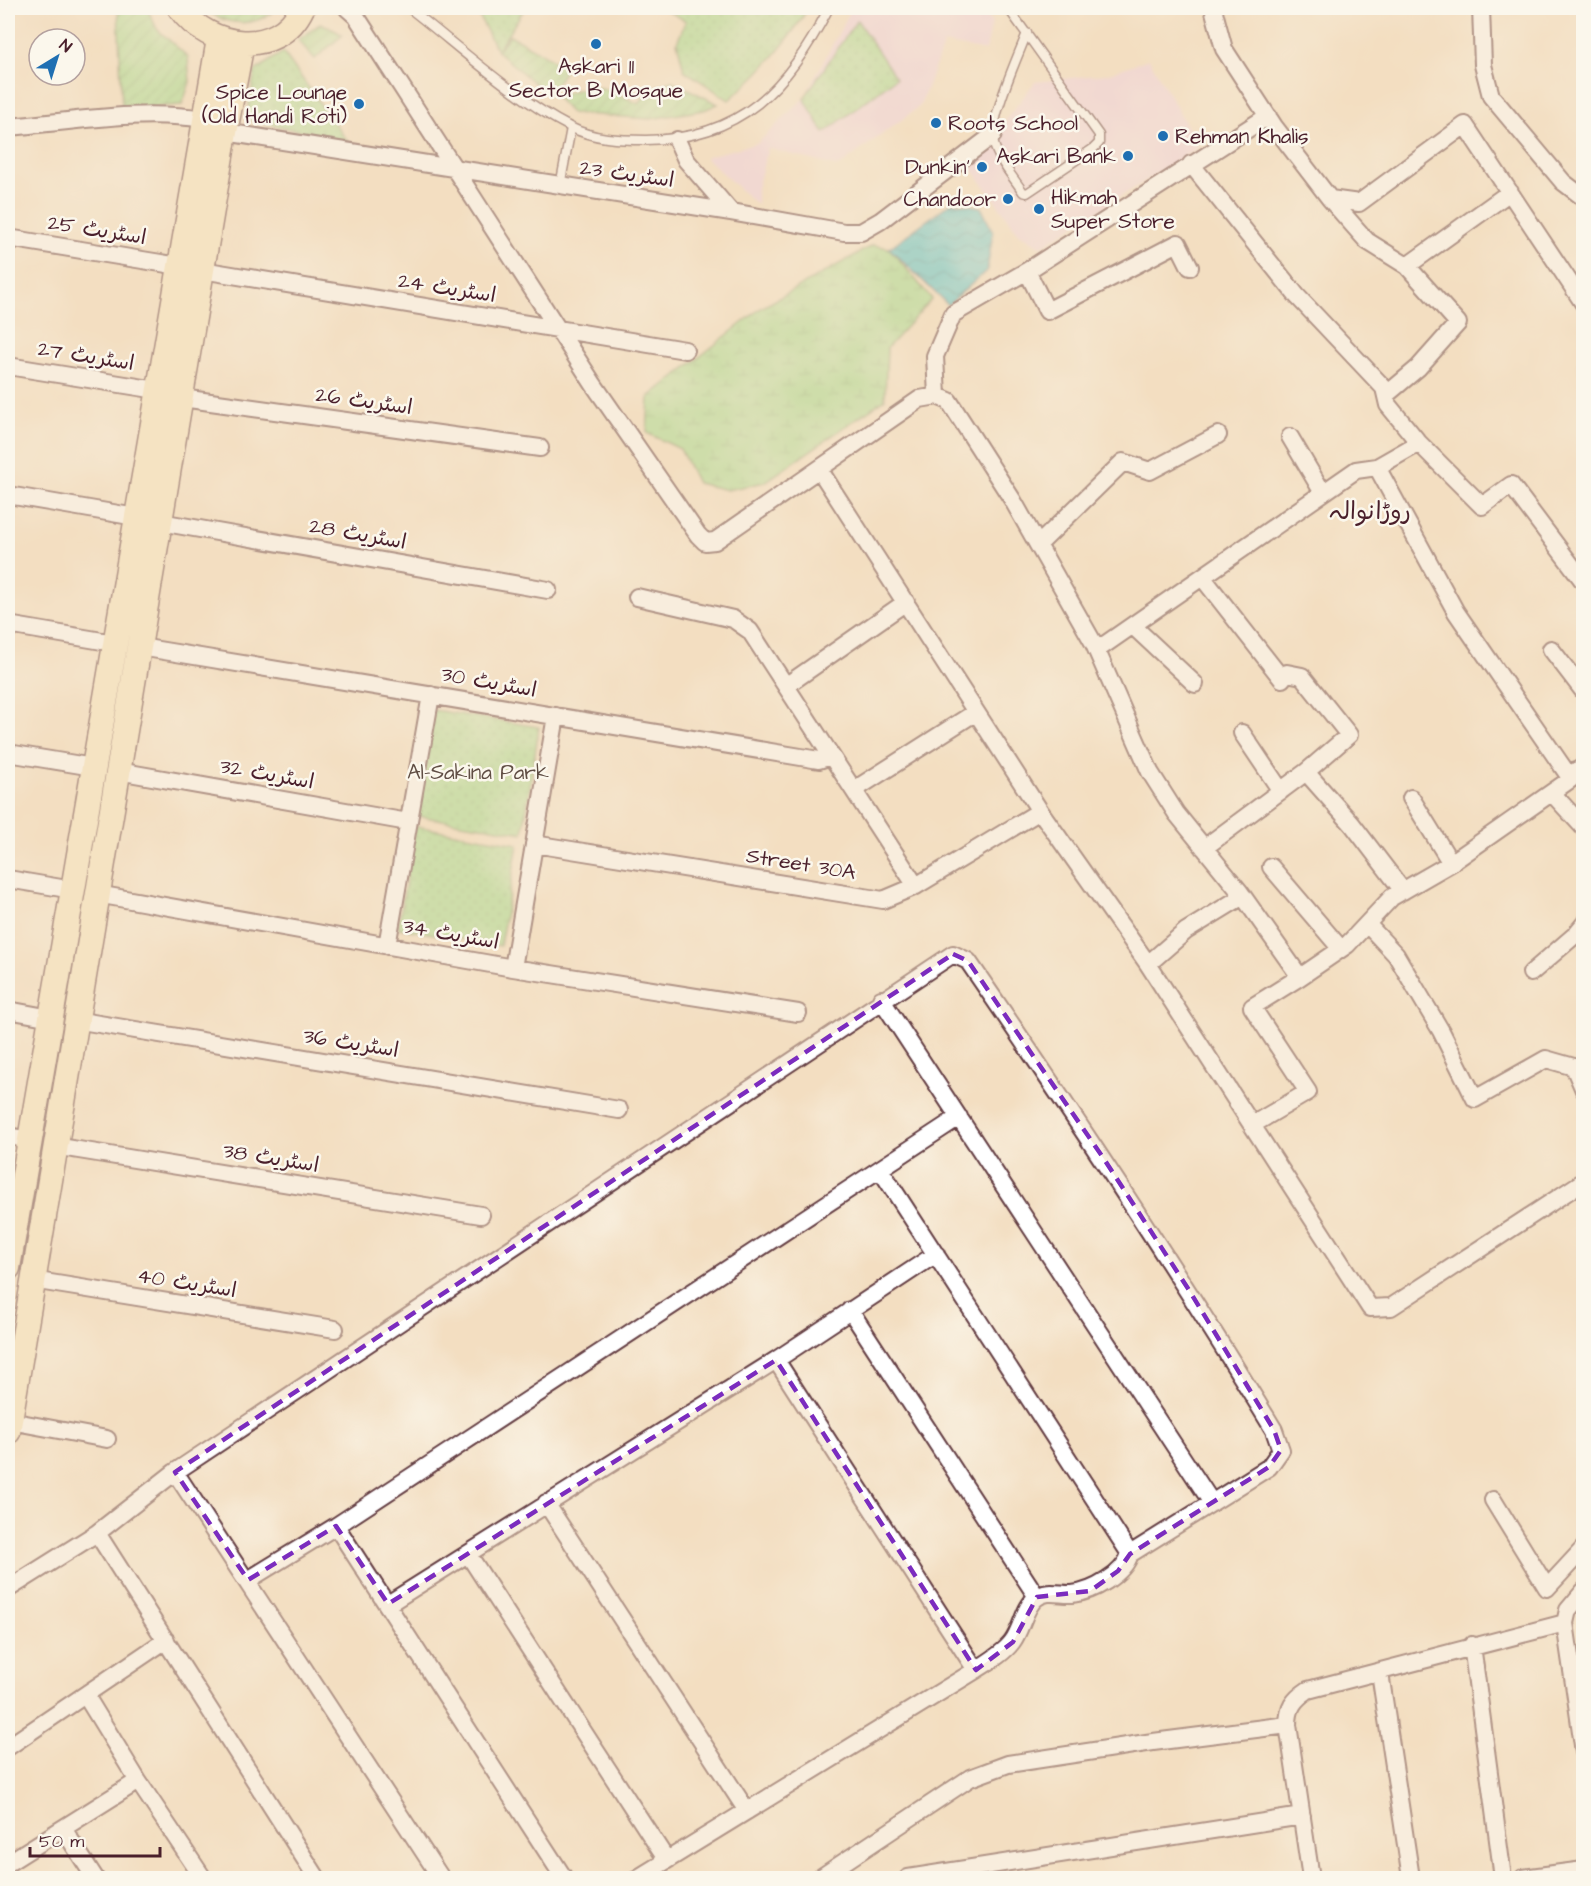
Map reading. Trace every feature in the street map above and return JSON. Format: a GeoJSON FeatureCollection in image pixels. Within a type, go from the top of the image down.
{"type":"FeatureCollection","features":[{"type":"Feature","properties":{"kind":"street"},"geometry":{"type":"LineString","coordinates":[[180,8],[202,31],[230,41],[264,39],[284,29],[302,8]]}},
{"type":"Feature","properties":{"kind":"street"},"geometry":{"type":"LineString","coordinates":[[350,8],[451,167],[607,404],[705,542],[715,541],[920,399],[937,396],[949,400],[1038,545],[1097,650],[1150,772],[1176,813],[1243,896],[1300,977]]}},
{"type":"Feature","properties":{"kind":"street"},"geometry":{"type":"LineString","coordinates":[[1213,8],[1224,49],[1268,116],[1330,199],[1367,241],[1407,266],[1458,323],[1418,368],[1386,395]]}},
{"type":"Feature","properties":{"kind":"street"},"geometry":{"type":"LineString","coordinates":[[1481,8],[1483,64],[1491,96],[1563,182],[1584,198]]}},
{"type":"Feature","properties":{"kind":"street"},"geometry":{"type":"LineString","coordinates":[[107,1439],[9,1426],[75,1020],[182,398],[203,119],[230,41]]}},
{"type":"Feature","properties":{"kind":"street"},"geometry":{"type":"LineString","coordinates":[[8,1268],[19,1138],[41,1078],[157,390],[225,132],[230,41]]}},
{"type":"Feature","properties":{"kind":"street"},"geometry":{"type":"LineString","coordinates":[[937,396],[935,356],[953,314],[1027,271],[1268,116]]}},
{"type":"Feature","properties":{"kind":"street"},"geometry":{"type":"LineString","coordinates":[[8,127],[114,118],[187,117],[203,119]]}},
{"type":"Feature","properties":{"kind":"street"},"geometry":{"type":"LineString","coordinates":[[1330,199],[1359,203],[1465,125],[1584,304]]}},
{"type":"Feature","properties":{"kind":"street","name":"اسٹریٹ 23"},"geometry":{"type":"LineString","coordinates":[[225,132],[844,232],[861,232],[880,221],[993,135]]}},
{"type":"Feature","properties":{"kind":"street"},"geometry":{"type":"LineString","coordinates":[[677,140],[686,160],[731,212]]}},
{"type":"Feature","properties":{"kind":"street"},"geometry":{"type":"LineString","coordinates":[[1191,164],[1297,296],[1384,388],[1388,405],[1419,443],[1482,506],[1511,485],[1584,582]]}},
{"type":"Feature","properties":{"kind":"street"},"geometry":{"type":"LineString","coordinates":[[1407,266],[1510,192]]}},
{"type":"Feature","properties":{"kind":"street","name":"اسٹریٹ 25"},"geometry":{"type":"LineString","coordinates":[[8,238],[191,268]]}},
{"type":"Feature","properties":{"kind":"street"},"geometry":{"type":"LineString","coordinates":[[1027,271],[1047,310],[1178,243],[1190,267]]}},
{"type":"Feature","properties":{"kind":"street","name":"اسٹریٹ 24"},"geometry":{"type":"LineString","coordinates":[[191,268],[685,350]]}},
{"type":"Feature","properties":{"kind":"street","name":"اسٹریٹ 27"},"geometry":{"type":"LineString","coordinates":[[8,366],[157,390]]}},
{"type":"Feature","properties":{"kind":"street","name":"اسٹریٹ 26"},"geometry":{"type":"LineString","coordinates":[[182,398],[540,448]]}},
{"type":"Feature","properties":{"kind":"street"},"geometry":{"type":"LineString","coordinates":[[1038,545],[1124,462],[1150,471],[1218,435]]}},
{"type":"Feature","properties":{"kind":"street"},"geometry":{"type":"LineString","coordinates":[[1290,437],[1323,493]]}},
{"type":"Feature","properties":{"kind":"street"},"geometry":{"type":"LineString","coordinates":[[1097,650],[1356,470],[1377,467],[1419,443]]}},
{"type":"Feature","properties":{"kind":"street"},"geometry":{"type":"LineString","coordinates":[[1252,1125],[1308,1092],[1252,1007],[1341,949],[1392,897],[1452,863],[1571,779],[1456,612],[1377,467]]}},
{"type":"Feature","properties":{"kind":"street"},"geometry":{"type":"LineString","coordinates":[[819,469],[1040,812],[1148,964],[1370,1308],[1391,1307],[1584,1181]]}},
{"type":"Feature","properties":{"kind":"street"},"geometry":{"type":"LineString","coordinates":[[8,495],[136,517]]}},
{"type":"Feature","properties":{"kind":"street","name":"اسٹریٹ 28"},"geometry":{"type":"LineString","coordinates":[[160,522],[548,590]]}},
{"type":"Feature","properties":{"kind":"street"},"geometry":{"type":"LineString","coordinates":[[1203,578],[1282,679],[1287,673],[1302,676],[1349,735],[1306,772],[1204,848]]}},
{"type":"Feature","properties":{"kind":"street"},"geometry":{"type":"LineString","coordinates":[[637,597],[733,619],[750,631],[916,886]]}},
{"type":"Feature","properties":{"kind":"street"},"geometry":{"type":"LineString","coordinates":[[787,686],[906,602]]}},
{"type":"Feature","properties":{"kind":"street"},"geometry":{"type":"LineString","coordinates":[[121,605],[146,610]]}},
{"type":"Feature","properties":{"kind":"street"},"geometry":{"type":"LineString","coordinates":[[8,625],[114,644]]}},
{"type":"Feature","properties":{"kind":"street"},"geometry":{"type":"LineString","coordinates":[[1133,626],[1195,684]]}},
{"type":"Feature","properties":{"kind":"street","name":"اسٹریٹ 30"},"geometry":{"type":"LineString","coordinates":[[140,647],[819,760],[831,756]]}},
{"type":"Feature","properties":{"kind":"street"},"geometry":{"type":"LineString","coordinates":[[1551,649],[1584,692]]}},
{"type":"Feature","properties":{"kind":"street"},"geometry":{"type":"LineString","coordinates":[[387,946],[431,695]]}},
{"type":"Feature","properties":{"kind":"street"},"geometry":{"type":"LineString","coordinates":[[854,790],[976,712]]}},
{"type":"Feature","properties":{"kind":"street"},"geometry":{"type":"LineString","coordinates":[[513,968],[556,716]]}},
{"type":"Feature","properties":{"kind":"street"},"geometry":{"type":"LineString","coordinates":[[1242,733],[1281,791]]}},
{"type":"Feature","properties":{"kind":"street"},"geometry":{"type":"LineString","coordinates":[[8,753],[93,767]]}},
{"type":"Feature","properties":{"kind":"street"},"geometry":{"type":"LineString","coordinates":[[1568,775],[1584,767]]}},
{"type":"Feature","properties":{"kind":"street","name":"اسٹریٹ 32"},"geometry":{"type":"LineString","coordinates":[[118,771],[408,822]]}},
{"type":"Feature","properties":{"kind":"street"},"geometry":{"type":"LineString","coordinates":[[1306,772],[1352,824],[1403,891]]}},
{"type":"Feature","properties":{"kind":"street"},"geometry":{"type":"LineString","coordinates":[[1552,793],[1584,828]]}},
{"type":"Feature","properties":{"kind":"street"},"geometry":{"type":"LineString","coordinates":[[1411,798],[1452,863]]}},
{"type":"Feature","properties":{"kind":"street","name":"Street 30A"},"geometry":{"type":"LineString","coordinates":[[534,844],[883,900],[916,886],[1040,812]]}},
{"type":"Feature","properties":{"kind":"street"},"geometry":{"type":"LineString","coordinates":[[1271,867],[1341,949]]}},
{"type":"Feature","properties":{"kind":"street"},"geometry":{"type":"LineString","coordinates":[[8,879],[73,890]]}},
{"type":"Feature","properties":{"kind":"street","name":"اسٹریٹ 34"},"geometry":{"type":"LineString","coordinates":[[97,894],[513,968],[798,1013]]}},
{"type":"Feature","properties":{"kind":"street"},"geometry":{"type":"LineString","coordinates":[[1148,964],[1186,931],[1243,896]]}},
{"type":"Feature","properties":{"kind":"street"},"geometry":{"type":"LineString","coordinates":[[1367,924],[1396,955],[1441,1031],[1475,1099],[1546,1059],[1574,1067],[1583,1091]]}},
{"type":"Feature","properties":{"kind":"street"},"geometry":{"type":"LineString","coordinates":[[1531,973],[1575,935],[1584,924]]}},
{"type":"Feature","properties":{"kind":"street"},"geometry":{"type":"LineString","coordinates":[[8,1589],[97,1533],[175,1472],[881,999],[953,954],[968,961],[1104,1159],[1189,1290],[1274,1430],[1281,1450],[1269,1467],[1130,1554]]}},
{"type":"Feature","properties":{"kind":"street"},"geometry":{"type":"LineString","coordinates":[[881,999],[1212,1503]]}},
{"type":"Feature","properties":{"kind":"street"},"geometry":{"type":"LineString","coordinates":[[8,1010],[51,1018]]}},
{"type":"Feature","properties":{"kind":"street","name":"اسٹریٹ 36"},"geometry":{"type":"LineString","coordinates":[[75,1020],[619,1110]]}},
{"type":"Feature","properties":{"kind":"street"},"geometry":{"type":"LineString","coordinates":[[41,1078],[65,1084]]}},
{"type":"Feature","properties":{"kind":"street"},"geometry":{"type":"LineString","coordinates":[[248,1580],[336,1526],[959,1117]]}},
{"type":"Feature","properties":{"kind":"street","name":"اسٹریٹ 38"},"geometry":{"type":"LineString","coordinates":[[54,1146],[481,1215]]}},
{"type":"Feature","properties":{"kind":"street"},"geometry":{"type":"LineString","coordinates":[[638,1878],[976,1670],[1013,1642],[1029,1607],[1037,1597],[1049,1593],[1071,1594],[1090,1591],[1128,1563],[1130,1554],[880,1169]]}},
{"type":"Feature","properties":{"kind":"street"},"geometry":{"type":"LineString","coordinates":[[388,1604],[776,1360],[936,1254]]}},
{"type":"Feature","properties":{"kind":"street","name":"اسٹریٹ 40"},"geometry":{"type":"LineString","coordinates":[[32,1280],[335,1329]]}},
{"type":"Feature","properties":{"kind":"street"},"geometry":{"type":"LineString","coordinates":[[850,1310],[1037,1597]]}},
{"type":"Feature","properties":{"kind":"street"},"geometry":{"type":"LineString","coordinates":[[776,1360],[976,1670]]}},
{"type":"Feature","properties":{"kind":"street"},"geometry":{"type":"LineString","coordinates":[[175,1472],[248,1580],[441,1878]]}},
{"type":"Feature","properties":{"kind":"street"},"geometry":{"type":"LineString","coordinates":[[1493,1500],[1547,1588],[1584,1548]]}},
{"type":"Feature","properties":{"kind":"street"},"geometry":{"type":"LineString","coordinates":[[546,1503],[747,1811]]}},
{"type":"Feature","properties":{"kind":"street"},"geometry":{"type":"LineString","coordinates":[[336,1526],[564,1878]]}},
{"type":"Feature","properties":{"kind":"street"},"geometry":{"type":"LineString","coordinates":[[97,1533],[318,1878]]}},
{"type":"Feature","properties":{"kind":"street"},"geometry":{"type":"LineString","coordinates":[[468,1554],[666,1859]]}},
{"type":"Feature","properties":{"kind":"street"},"geometry":{"type":"LineString","coordinates":[[1584,1591],[1568,1610],[1565,1623],[1584,1752]]}},
{"type":"Feature","properties":{"kind":"street"},"geometry":{"type":"LineString","coordinates":[[1311,1878],[1288,1725],[1288,1712],[1292,1703],[1308,1690],[1380,1673],[1472,1645],[1565,1623]]}},
{"type":"Feature","properties":{"kind":"street"},"geometry":{"type":"LineString","coordinates":[[8,1747],[166,1640]]}},
{"type":"Feature","properties":{"kind":"street"},"geometry":{"type":"LineString","coordinates":[[1472,1645],[1503,1878]]}},
{"type":"Feature","properties":{"kind":"street"},"geometry":{"type":"LineString","coordinates":[[1380,1673],[1411,1878]]}},
{"type":"Feature","properties":{"kind":"street"},"geometry":{"type":"LineString","coordinates":[[86,1696],[138,1781],[203,1878]]}},
{"type":"Feature","properties":{"kind":"street"},"geometry":{"type":"LineString","coordinates":[[820,1878],[970,1778],[1008,1764],[1288,1725]]}},
{"type":"Feature","properties":{"kind":"street"},"geometry":{"type":"LineString","coordinates":[[8,1863],[64,1830],[138,1781]]}},
{"type":"Feature","properties":{"kind":"street"},"geometry":{"type":"LineString","coordinates":[[908,1878],[1302,1815]]}},
{"type":"Feature","properties":{"kind":"street"},"geometry":{"type":"LineString","coordinates":[[64,1830],[95,1878]]}},
{"type":"Feature","properties":{"kind":"street"},"geometry":{"type":"LineString","coordinates":[[1523,1878],[1584,1870]]}},
{"type":"Feature","properties":{"kind":"lane"},"geometry":{"type":"LineString","coordinates":[[409,8],[490,71],[571,128],[606,138],[677,140],[742,117],[763,101],[807,47],[829,8]]}},
{"type":"Feature","properties":{"kind":"lane"},"geometry":{"type":"LineString","coordinates":[[1008,8],[1027,33],[1099,135],[1099,143],[1027,193],[1023,192],[997,152],[993,135],[1002,98],[1027,33]]}},
{"type":"Feature","properties":{"kind":"lane"},"geometry":{"type":"LineString","coordinates":[[560,187],[571,128]]}},
{"type":"Feature","properties":{"kind":"highlighted area"},"geometry":{"type":"Polygon","coordinates":[[[953,954],[968,961],[1104,1159],[1189,1290],[1274,1430],[1281,1450],[1269,1467],[1130,1554],[1118,1571],[1090,1591],[1037,1597],[1013,1642],[976,1670],[776,1360],[388,1604],[336,1526],[248,1580],[175,1472],[953,954]]]}},
{"type":"Feature","properties":{"kind":"shaded area"},"geometry":{"type":"Polygon","coordinates":[[[852,8],[981,8],[992,22],[986,51],[944,43],[920,106],[838,167],[768,148],[757,188],[757,205],[705,157],[758,143],[804,98],[852,8]]]}},
{"type":"Feature","properties":{"kind":"shaded area"},"geometry":{"type":"Polygon","coordinates":[[[1149,59],[1199,147],[1041,247],[1018,232],[970,166],[1035,82],[1107,74],[1149,59]]]}},
{"type":"Feature","properties":{"kind":"green space"},"geometry":{"type":"Polygon","coordinates":[[[118,8],[147,8],[157,29],[188,57],[190,82],[182,105],[122,109],[118,8]]]}},
{"type":"Feature","properties":{"kind":"green space"},"geometry":{"type":"Polygon","coordinates":[[[204,8],[277,8],[260,19],[241,23],[222,19],[204,8]]]}},
{"type":"Feature","properties":{"kind":"green space"},"geometry":{"type":"Polygon","coordinates":[[[475,8],[525,8],[497,51],[475,8]]]}},
{"type":"Feature","properties":{"kind":"green space"},"geometry":{"type":"Polygon","coordinates":[[[663,8],[808,8],[773,57],[729,100],[684,70],[677,42],[686,21],[663,8]]]}},
{"type":"Feature","properties":{"kind":"green space"},"geometry":{"type":"Polygon","coordinates":[[[857,20],[896,78],[824,133],[804,98],[857,20]]]}},
{"type":"Feature","properties":{"kind":"green space"},"geometry":{"type":"Polygon","coordinates":[[[321,23],[343,35],[315,59],[298,40],[321,23]]]}},
{"type":"Feature","properties":{"kind":"green space"},"geometry":{"type":"Polygon","coordinates":[[[510,35],[567,68],[548,95],[497,51],[510,35]]]}},
{"type":"Feature","properties":{"kind":"green space"},"geometry":{"type":"Polygon","coordinates":[[[283,52],[348,142],[246,119],[255,71],[283,52]]]}},
{"type":"Feature","properties":{"kind":"green space"},"geometry":{"type":"Polygon","coordinates":[[[672,81],[718,104],[704,110],[650,119],[571,113],[555,96],[598,87],[639,104],[649,89],[672,81]]]}},
{"type":"Feature","properties":{"kind":"green space"},"geometry":{"type":"Polygon","coordinates":[[[873,245],[889,248],[932,299],[887,348],[885,399],[765,482],[727,490],[697,483],[680,449],[647,433],[649,397],[761,308],[873,245]]]}},
{"type":"Feature","properties":{"kind":"green space","name":"Al-Sakina Park"},"geometry":{"type":"Polygon","coordinates":[[[434,710],[539,727],[523,833],[417,816],[434,710]]]}},
{"type":"Feature","properties":{"kind":"green space"},"geometry":{"type":"Polygon","coordinates":[[[415,826],[518,844],[500,946],[398,928],[415,826]]]}},
{"type":"Feature","properties":{"kind":"water"},"geometry":{"type":"Polygon","coordinates":[[[952,202],[981,207],[993,232],[987,270],[948,305],[889,248],[952,202]]]}},
{"type":"Feature","properties":{"kind":"place","name":"Askari 11 Sector B Mosque"},"geometry":{"type":"Point","coordinates":[596,44]}},
{"type":"Feature","properties":{"kind":"place","name":"Spice Lounge (Old Handi Roti)"},"geometry":{"type":"Point","coordinates":[359,104]}},
{"type":"Feature","properties":{"kind":"place","name":"Roots School"},"geometry":{"type":"Point","coordinates":[936,123]}},
{"type":"Feature","properties":{"kind":"place","name":"Rehman Khalis"},"geometry":{"type":"Point","coordinates":[1163,136]}},
{"type":"Feature","properties":{"kind":"place","name":"Askari Bank"},"geometry":{"type":"Point","coordinates":[1128,156]}},
{"type":"Feature","properties":{"kind":"place","name":"Dunkin'"},"geometry":{"type":"Point","coordinates":[982,167]}},
{"type":"Feature","properties":{"kind":"place","name":"Chandoor"},"geometry":{"type":"Point","coordinates":[1008,199]}},
{"type":"Feature","properties":{"kind":"place","name":"Hikmah Super Store"},"geometry":{"type":"Point","coordinates":[1039,209]}},
{"type":"Feature","properties":{"kind":"district","name":"روڑانوالہ"},"geometry":{"type":"Point","coordinates":[1370,512]}}]}
